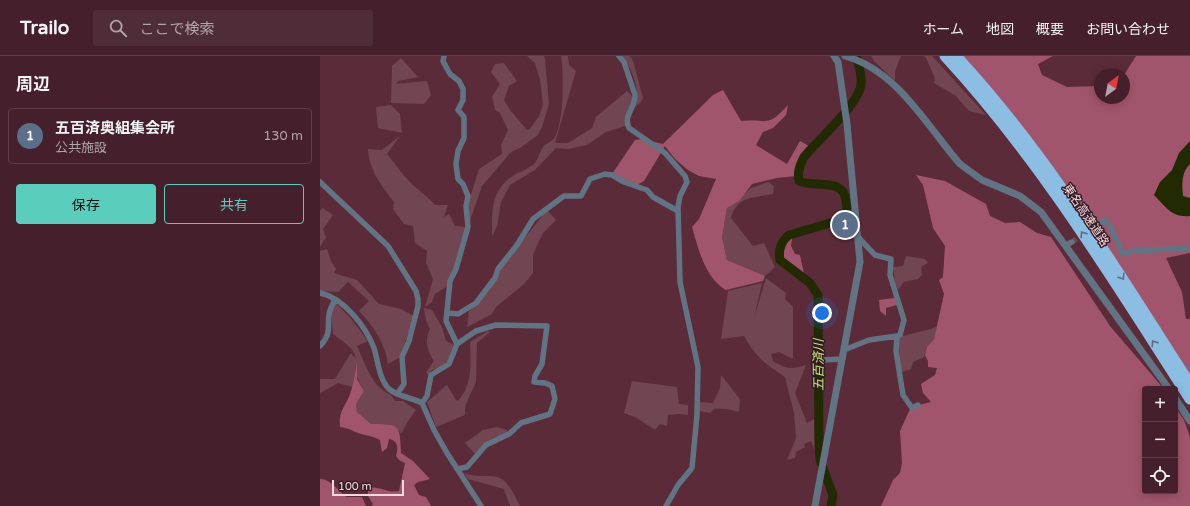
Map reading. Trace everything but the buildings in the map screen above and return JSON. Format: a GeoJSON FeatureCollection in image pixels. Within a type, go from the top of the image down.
{"type":"FeatureCollection","features":[{"type":"Feature","properties":{"kind":"highway","name":"東名高速道路"},"geometry":{"type":"LineString","coordinates":[[945,56],[988,105],[1042,174],[1076,223],[1190,399]]}},
{"type":"Feature","properties":{"kind":"highway","name":"東名高速道路"},"geometry":{"type":"LineString","coordinates":[[956,56],[995,100],[1049,169],[1084,218],[1190,384]]}},
{"type":"Feature","properties":{"kind":"street"},"geometry":{"type":"LineString","coordinates":[[444,56],[443,61],[450,74],[459,81],[463,89],[463,100],[458,110],[464,117],[464,138],[458,151],[456,164],[458,179],[463,184],[468,196],[466,206],[468,227],[456,269],[450,281],[446,321],[457,344]]}},
{"type":"Feature","properties":{"kind":"street"},"geometry":{"type":"LineString","coordinates":[[619,56],[624,62],[635,95],[635,101],[626,116],[626,122],[629,128],[665,152],[685,176],[687,182],[680,196],[678,211],[680,282],[698,367],[697,415],[692,468],[678,485],[666,506]]}},
{"type":"Feature","properties":{"kind":"street"},"geometry":{"type":"LineString","coordinates":[[815,506],[859,271],[858,238],[845,112],[838,62],[834,56]]}},
{"type":"Feature","properties":{"kind":"street"},"geometry":{"type":"LineString","coordinates":[[847,57],[865,63],[887,77],[897,87],[960,164],[982,180],[1020,196],[1041,212],[1069,244],[1167,386]]}},
{"type":"Feature","properties":{"kind":"street"},"geometry":{"type":"LineString","coordinates":[[447,313],[458,314],[476,303],[495,278],[498,269],[514,249],[533,219],[564,196],[580,196],[590,179],[605,174],[612,175],[624,182],[647,190],[653,197],[678,211]]}},
{"type":"Feature","properties":{"kind":"street"},"geometry":{"type":"LineString","coordinates":[[320,182],[388,246],[416,291],[418,306],[409,341],[402,357],[404,384],[397,394]]}},
{"type":"Feature","properties":{"kind":"street"},"geometry":{"type":"LineString","coordinates":[[1100,223],[1105,220],[1123,254],[1190,248]]}},
{"type":"Feature","properties":{"kind":"street"},"geometry":{"type":"LineString","coordinates":[[844,350],[869,340],[900,335],[904,320],[890,275],[891,259],[875,255],[858,238]]}},
{"type":"Feature","properties":{"kind":"street"},"geometry":{"type":"LineString","coordinates":[[320,293],[335,299],[349,311],[362,326],[374,348],[383,382],[389,390],[422,403],[434,430],[481,506]]}},
{"type":"Feature","properties":{"kind":"street"},"geometry":{"type":"LineString","coordinates":[[321,344],[329,331],[329,316],[335,299]]}},
{"type":"Feature","properties":{"kind":"street"},"geometry":{"type":"LineString","coordinates":[[422,403],[427,396],[431,375],[449,364],[457,344],[476,331],[496,325],[546,326],[542,364],[535,376],[534,382],[549,383],[552,386],[555,399],[550,414],[521,423],[509,434],[486,445],[468,467],[457,469]]}},
{"type":"Feature","properties":{"kind":"street"},"geometry":{"type":"LineString","coordinates":[[897,336],[896,351],[903,395],[912,408],[918,405]]}},
{"type":"Feature","properties":{"kind":"street"},"geometry":{"type":"LineString","coordinates":[[823,360],[842,359]]}},
{"type":"Feature","properties":{"kind":"street"},"geometry":{"type":"LineString","coordinates":[[1178,403],[1190,421]]}},
{"type":"Feature","properties":{"kind":"shaded area"},"geometry":{"type":"Polygon","coordinates":[[[527,56],[544,56],[545,59],[549,104],[542,127],[538,135],[520,148],[511,152],[482,186],[470,221],[468,204],[479,169],[502,154],[501,145],[508,130],[500,113],[495,110],[492,97],[500,84],[491,72],[495,64],[504,63],[517,81],[509,86],[504,100],[510,110],[527,130],[530,129],[539,116],[543,105],[540,80],[535,63],[527,56]]]}},
{"type":"Feature","properties":{"kind":"shaded area"},"geometry":{"type":"Polygon","coordinates":[[[561,56],[568,56],[569,65],[576,71],[555,143],[568,143],[592,128],[596,117],[627,91],[634,98],[628,125],[606,132],[587,145],[568,149],[556,148],[535,170],[510,185],[501,202],[497,226],[492,237],[492,212],[499,189],[511,177],[535,163],[543,147],[555,137],[562,109],[563,75],[561,56]]]}},
{"type":"Feature","properties":{"kind":"shaded area"},"geometry":{"type":"Polygon","coordinates":[[[622,56],[630,56],[633,61],[643,98],[640,103],[631,110],[637,100],[635,82],[631,70],[622,56]]]}},
{"type":"Feature","properties":{"kind":"shaded area"},"geometry":{"type":"Polygon","coordinates":[[[871,56],[901,56],[895,71],[895,81],[874,61],[871,56]]]}},
{"type":"Feature","properties":{"kind":"shaded area"},"geometry":{"type":"Polygon","coordinates":[[[923,56],[932,56],[986,115],[969,111],[956,96],[934,83],[935,78],[926,58],[923,56]]]}},
{"type":"Feature","properties":{"kind":"shaded area"},"geometry":{"type":"Polygon","coordinates":[[[960,56],[1053,56],[1038,64],[1042,75],[1067,87],[1094,86],[1094,104],[1130,104],[1130,68],[1128,68],[1136,56],[1190,56],[1190,253],[1166,258],[1182,292],[1186,319],[1190,319],[1190,374],[1078,201],[1026,132],[960,56]]]}},
{"type":"Feature","properties":{"kind":"shaded area"},"geometry":{"type":"Polygon","coordinates":[[[401,58],[418,77],[398,81],[396,84],[427,81],[431,95],[424,104],[391,103],[392,66],[401,58]]]}},
{"type":"Feature","properties":{"kind":"shaded area"},"geometry":{"type":"Polygon","coordinates":[[[723,90],[741,121],[771,120],[788,105],[786,115],[773,128],[763,132],[756,145],[787,164],[800,141],[809,146],[799,162],[796,176],[777,178],[752,184],[739,201],[727,208],[722,237],[727,260],[765,276],[763,281],[726,290],[713,278],[703,262],[692,227],[699,219],[716,179],[699,176],[688,170],[675,159],[665,146],[644,181],[637,185],[612,174],[635,140],[642,139],[663,144],[713,95],[723,90]]]}},
{"type":"Feature","properties":{"kind":"shaded area"},"geometry":{"type":"Polygon","coordinates":[[[391,105],[400,114],[402,133],[378,128],[376,107],[391,105]]]}},
{"type":"Feature","properties":{"kind":"shaded area"},"geometry":{"type":"Polygon","coordinates":[[[400,136],[387,154],[406,178],[435,205],[448,205],[444,217],[449,214],[455,226],[467,227],[459,257],[446,287],[435,294],[432,302],[425,307],[433,279],[426,263],[427,251],[415,243],[413,226],[404,224],[393,209],[394,202],[376,177],[369,157],[368,149],[382,150],[400,136]]]}},
{"type":"Feature","properties":{"kind":"shaded area"},"geometry":{"type":"Polygon","coordinates":[[[1190,141],[1190,164],[1185,171],[1182,183],[1183,196],[1190,198],[1190,216],[1184,216],[1170,211],[1154,195],[1160,182],[1172,170],[1179,153],[1190,141]]]}},
{"type":"Feature","properties":{"kind":"shaded area"},"geometry":{"type":"Polygon","coordinates":[[[916,175],[945,181],[986,204],[990,216],[1005,223],[1020,222],[1037,233],[1051,237],[1110,326],[1161,386],[1142,386],[1142,494],[1178,494],[1178,411],[1184,420],[1190,437],[1190,506],[881,506],[893,480],[900,473],[902,463],[900,431],[911,407],[931,402],[923,393],[921,384],[935,375],[937,368],[928,367],[928,361],[925,355],[927,347],[934,339],[944,294],[939,280],[943,277],[945,246],[933,228],[923,185],[916,175]]]}},
{"type":"Feature","properties":{"kind":"shaded area"},"geometry":{"type":"Polygon","coordinates":[[[768,182],[774,186],[773,194],[747,199],[737,206],[731,218],[753,246],[764,243],[775,267],[765,276],[727,260],[722,237],[727,208],[751,188],[768,182]]]}},
{"type":"Feature","properties":{"kind":"shaded area"},"geometry":{"type":"Polygon","coordinates":[[[323,208],[333,215],[323,229],[326,237],[320,247],[320,211],[323,208]]]}},
{"type":"Feature","properties":{"kind":"shaded area"},"geometry":{"type":"Polygon","coordinates":[[[547,210],[556,220],[544,232],[539,241],[533,255],[533,273],[524,284],[496,307],[492,314],[467,327],[469,311],[479,303],[500,269],[547,210]]]}},
{"type":"Feature","properties":{"kind":"shaded area"},"geometry":{"type":"Polygon","coordinates":[[[788,238],[792,239],[791,246],[795,254],[800,255],[804,274],[795,271],[782,260],[782,250],[788,238]]]}},
{"type":"Feature","properties":{"kind":"shaded area"},"geometry":{"type":"Polygon","coordinates":[[[327,249],[331,261],[336,269],[334,273],[357,280],[379,304],[401,309],[414,316],[400,357],[388,364],[387,356],[378,336],[359,311],[369,301],[348,282],[338,292],[320,291],[320,251],[327,249]]]}},
{"type":"Feature","properties":{"kind":"shaded area"},"geometry":{"type":"Polygon","coordinates":[[[906,256],[925,259],[928,263],[921,267],[922,275],[918,279],[904,282],[898,290],[895,282],[893,267],[903,266],[906,256]]]}},
{"type":"Feature","properties":{"kind":"shaded area"},"geometry":{"type":"Polygon","coordinates":[[[766,278],[786,293],[785,299],[793,307],[793,359],[779,352],[771,354],[773,361],[781,366],[789,368],[797,368],[806,365],[795,393],[807,423],[814,419],[816,453],[811,441],[804,444],[805,447],[796,452],[795,458],[787,460],[796,438],[794,413],[785,377],[762,360],[744,336],[721,339],[728,291],[762,283],[754,318],[766,278]]]}},
{"type":"Feature","properties":{"kind":"shaded area"},"geometry":{"type":"Polygon","coordinates":[[[896,298],[897,305],[886,308],[886,316],[880,311],[879,300],[896,298]]]}},
{"type":"Feature","properties":{"kind":"shaded area"},"geometry":{"type":"Polygon","coordinates":[[[334,301],[352,320],[368,341],[357,346],[374,381],[384,391],[391,395],[395,401],[403,401],[416,410],[401,434],[395,427],[392,426],[384,424],[371,424],[357,412],[356,404],[364,391],[357,377],[356,368],[353,387],[338,383],[320,393],[320,379],[335,379],[351,353],[356,359],[351,348],[333,334],[331,315],[334,301]]]}},
{"type":"Feature","properties":{"kind":"shaded area"},"geometry":{"type":"Polygon","coordinates":[[[424,308],[432,310],[442,327],[446,341],[454,345],[445,366],[432,370],[428,375],[426,372],[434,361],[427,345],[427,338],[430,329],[426,320],[424,308]]]}},
{"type":"Feature","properties":{"kind":"shaded area"},"geometry":{"type":"Polygon","coordinates":[[[937,326],[934,339],[927,347],[924,357],[913,362],[911,369],[902,372],[896,351],[899,337],[931,329],[937,326]]]}},
{"type":"Feature","properties":{"kind":"shaded area"},"geometry":{"type":"Polygon","coordinates":[[[488,331],[490,332],[477,343],[476,382],[465,406],[465,415],[436,427],[427,402],[447,385],[458,401],[469,381],[471,366],[470,342],[488,331]]]}},
{"type":"Feature","properties":{"kind":"shaded area"},"geometry":{"type":"Polygon","coordinates":[[[357,362],[357,379],[364,391],[356,404],[357,412],[371,424],[388,425],[396,428],[400,437],[401,453],[413,461],[430,479],[418,482],[414,485],[419,495],[426,497],[431,506],[372,506],[373,504],[368,496],[368,488],[372,487],[395,492],[399,491],[405,463],[399,460],[396,456],[397,445],[395,441],[389,439],[387,448],[382,452],[380,440],[340,427],[340,416],[351,391],[357,362]]]}},
{"type":"Feature","properties":{"kind":"shaded area"},"geometry":{"type":"Polygon","coordinates":[[[721,375],[740,399],[739,412],[730,409],[714,409],[710,413],[699,411],[699,402],[713,403],[720,388],[721,375]]]}},
{"type":"Feature","properties":{"kind":"shaded area"},"geometry":{"type":"Polygon","coordinates":[[[632,381],[677,387],[679,404],[688,405],[688,415],[668,415],[667,426],[660,424],[655,430],[637,418],[624,413],[632,381]]]}},
{"type":"Feature","properties":{"kind":"shaded area"},"geometry":{"type":"Polygon","coordinates":[[[497,427],[507,430],[507,433],[476,455],[465,443],[483,430],[497,427]]]}},
{"type":"Feature","properties":{"kind":"shaded area"},"geometry":{"type":"Polygon","coordinates":[[[826,470],[833,490],[834,506],[829,506],[830,497],[826,479],[826,470]]]}},
{"type":"Feature","properties":{"kind":"shaded area"},"geometry":{"type":"Polygon","coordinates":[[[464,473],[474,476],[491,476],[501,479],[509,486],[520,506],[510,506],[504,489],[468,479],[464,473]]]}},
{"type":"Feature","properties":{"kind":"shaded area"},"geometry":{"type":"Polygon","coordinates":[[[320,479],[324,479],[331,483],[347,497],[362,497],[366,506],[320,506],[320,479]]]}},
{"type":"Feature","properties":{"kind":"waterway","name":"五百済川"},"geometry":{"type":"LineString","coordinates":[[831,506],[833,495],[820,460],[819,445],[818,295],[810,283],[780,260],[779,253],[782,243],[789,235],[844,219],[845,217],[847,210],[846,201],[844,194],[840,189],[834,186],[805,183],[799,181],[798,175],[804,157],[837,122],[854,101],[859,92],[861,77],[856,56]]}},
{"type":"Feature","properties":{"kind":"tunnel"},"geometry":{"type":"LineString","coordinates":[[1072,242],[1100,223]]}},
{"type":"Feature","properties":{"kind":"place","name":"五百済奥組集会所"},"geometry":{"type":"Point","coordinates":[845,225]}}]}
